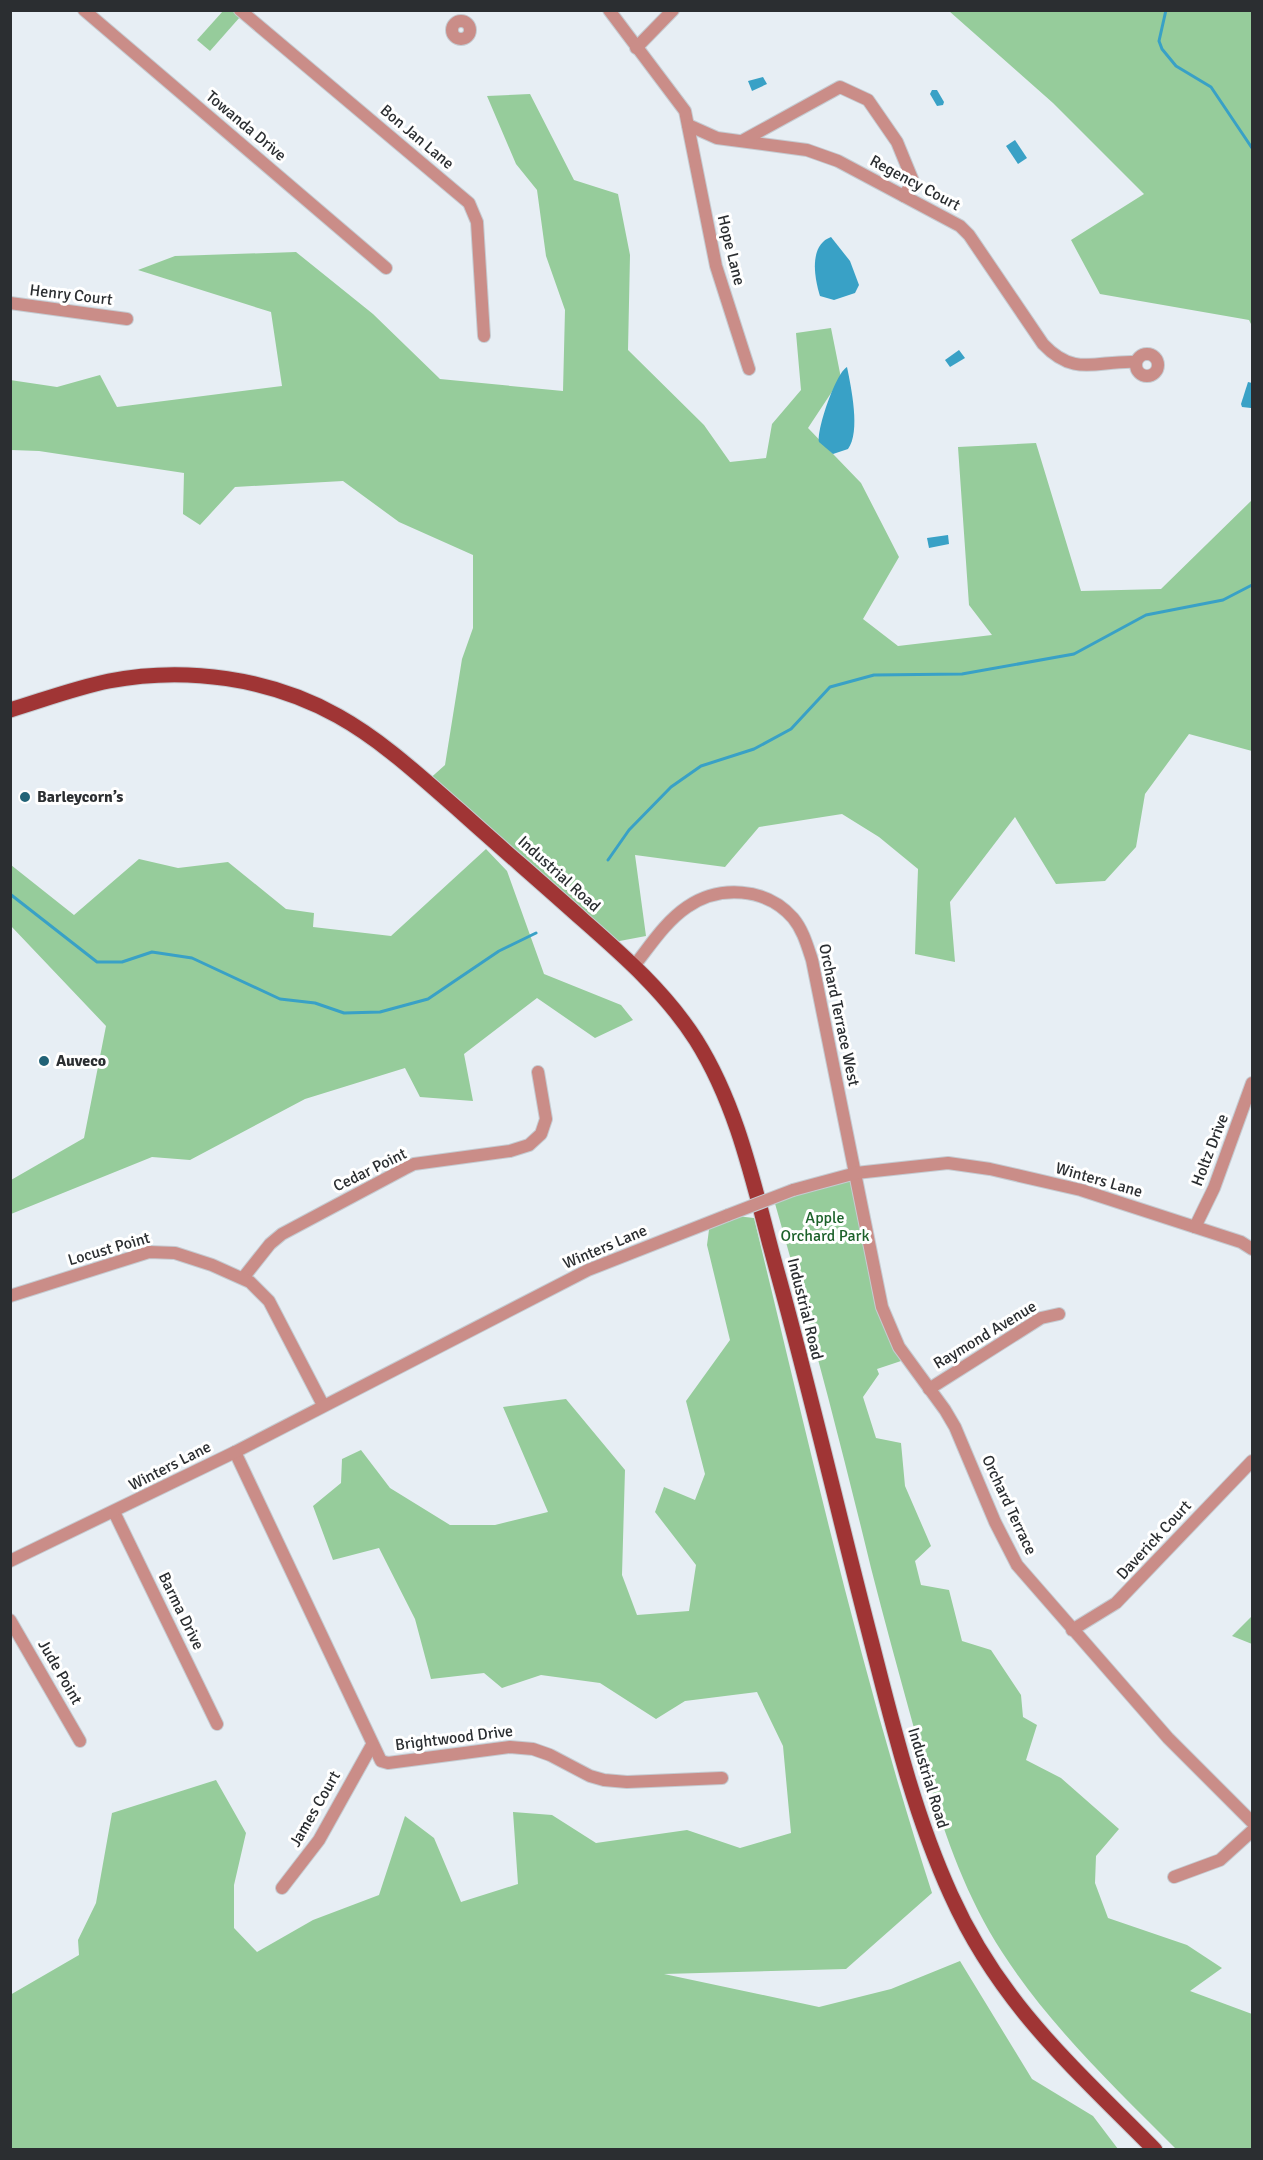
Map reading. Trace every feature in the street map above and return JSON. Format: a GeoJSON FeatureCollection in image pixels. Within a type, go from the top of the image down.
{"type":"FeatureCollection","features":[{"type":"Feature","properties":{"kind":"main road","name":"Industrial Road"},"geometry":{"type":"LineString","coordinates":[[10,710],[99,683],[134,677],[176,675],[245,682],[266,687],[316,706],[354,727],[426,782],[634,966],[668,1003],[696,1040],[723,1089],[736,1124],[785,1302],[888,1710],[912,1792],[950,1892],[967,1930],[1027,2019],[1061,2057],[1155,2150]]}},
{"type":"Feature","properties":{"kind":"street","name":"Towanda Drive"},"geometry":{"type":"LineString","coordinates":[[84,10],[386,268]]}},
{"type":"Feature","properties":{"kind":"street","name":"Bon Jan Lane"},"geometry":{"type":"LineString","coordinates":[[240,10],[469,203],[477,222],[484,336]]}},
{"type":"Feature","properties":{"kind":"street","name":"Hope Lane"},"geometry":{"type":"LineString","coordinates":[[609,10],[636,48],[679,99],[685,111],[716,266],[749,369]]}},
{"type":"Feature","properties":{"kind":"street"},"geometry":{"type":"LineString","coordinates":[[636,48],[673,10]]}},
{"type":"Feature","properties":{"kind":"street"},"geometry":{"type":"LineString","coordinates":[[742,141],[840,87],[868,100],[897,142],[913,181],[904,196]]}},
{"type":"Feature","properties":{"kind":"street","name":"Regency Court"},"geometry":{"type":"LineString","coordinates":[[690,131],[717,138],[816,153],[844,164],[960,226],[969,235],[1043,344],[1054,356],[1065,362],[1083,366],[1120,361],[1136,363]]}},
{"type":"Feature","properties":{"kind":"street","name":"Henry Court"},"geometry":{"type":"LineString","coordinates":[[10,303],[127,319]]}},
{"type":"Feature","properties":{"kind":"street","name":"Orchard Terrace West"},"geometry":{"type":"LineString","coordinates":[[634,966],[671,921],[687,907],[706,897],[740,892],[756,895],[773,902],[792,917],[806,939],[812,960],[856,1173]]}},
{"type":"Feature","properties":{"kind":"street","name":"Cedar Point"},"geometry":{"type":"LineString","coordinates":[[243,1278],[270,1244],[282,1234],[404,1169],[433,1161],[510,1151],[529,1145],[541,1134],[546,1119],[538,1072]]}},
{"type":"Feature","properties":{"kind":"street","name":"Holtz Drive"},"geometry":{"type":"LineString","coordinates":[[1195,1227],[1214,1188],[1252,1083]]}},
{"type":"Feature","properties":{"kind":"street","name":"Winters Lane"},"geometry":{"type":"LineString","coordinates":[[10,1561],[235,1452],[588,1270],[793,1190],[856,1173],[931,1163],[966,1165],[1081,1190],[1241,1242],[1252,1249]]}},
{"type":"Feature","properties":{"kind":"street","name":"Orchard Terrace"},"geometry":{"type":"LineString","coordinates":[[856,1173],[887,1322],[899,1347],[955,1427],[994,1522],[1017,1565],[1168,1738],[1252,1822]]}},
{"type":"Feature","properties":{"kind":"street","name":"Locust Point"},"geometry":{"type":"LineString","coordinates":[[10,1296],[128,1257],[160,1251],[194,1258],[243,1278],[269,1301],[323,1405]]}},
{"type":"Feature","properties":{"kind":"street","name":"Raymond Avenue"},"geometry":{"type":"LineString","coordinates":[[929,1389],[1041,1318],[1059,1314]]}},
{"type":"Feature","properties":{"kind":"street","name":"Brightwood Drive"},"geometry":{"type":"LineString","coordinates":[[235,1452],[381,1761],[388,1763],[510,1747],[533,1749],[550,1755],[590,1776],[604,1780],[627,1782],[722,1778]]}},
{"type":"Feature","properties":{"kind":"street","name":"Daverick Court"},"geometry":{"type":"LineString","coordinates":[[1072,1630],[1116,1603],[1252,1461]]}},
{"type":"Feature","properties":{"kind":"street","name":"Barma Drive"},"geometry":{"type":"LineString","coordinates":[[114,1512],[217,1724]]}},
{"type":"Feature","properties":{"kind":"street","name":"Jude Point"},"geometry":{"type":"LineString","coordinates":[[10,1620],[80,1741]]}},
{"type":"Feature","properties":{"kind":"street","name":"James Court"},"geometry":{"type":"LineString","coordinates":[[282,1888],[318,1840],[372,1745]]}},
{"type":"Feature","properties":{"kind":"street"},"geometry":{"type":"LineString","coordinates":[[1174,1877],[1220,1860],[1252,1831]]}},
{"type":"Feature","properties":{"kind":"green space"},"geometry":{"type":"Polygon","coordinates":[[[223,11],[232,11],[240,17],[210,51],[197,40],[223,11]]]}},
{"type":"Feature","properties":{"kind":"green space"},"geometry":{"type":"Polygon","coordinates":[[[949,11],[1252,11],[1252,326],[1249,320],[1100,294],[1071,240],[1144,194],[1053,103],[949,11]]]}},
{"type":"Feature","properties":{"kind":"green space"},"geometry":{"type":"Polygon","coordinates":[[[530,94],[574,180],[618,194],[630,255],[628,350],[704,425],[730,462],[766,458],[772,424],[801,390],[796,333],[831,328],[841,378],[808,428],[861,483],[899,557],[863,619],[898,646],[992,635],[969,605],[958,447],[1036,443],[1081,591],[1161,589],[1252,500],[1252,751],[1189,734],[1145,794],[1136,847],[1105,881],[1056,884],[1015,817],[950,902],[955,962],[915,954],[918,869],[879,837],[842,814],[759,827],[725,867],[635,855],[646,936],[609,943],[426,782],[445,765],[462,659],[473,628],[473,555],[399,522],[343,481],[235,487],[200,525],[183,514],[184,473],[39,451],[11,450],[10,380],[57,387],[100,375],[117,407],[282,386],[271,312],[138,270],[175,256],[296,252],[373,314],[440,379],[563,391],[565,310],[546,256],[537,190],[516,164],[487,96],[530,94]]]}},
{"type":"Feature","properties":{"kind":"green space"},"geometry":{"type":"Polygon","coordinates":[[[486,849],[507,871],[544,974],[621,1005],[633,1020],[595,1038],[537,998],[464,1054],[473,1101],[420,1097],[405,1068],[305,1099],[190,1160],[152,1157],[11,1214],[11,1180],[84,1138],[106,1026],[11,926],[11,865],[74,915],[139,859],[178,868],[228,862],[286,909],[314,913],[313,927],[391,936],[486,849]]]}},
{"type":"Feature","properties":{"kind":"green space","name":"Apple Orchard Park"},"geometry":{"type":"Polygon","coordinates":[[[856,1173],[882,1307],[907,1359],[877,1369],[879,1374],[863,1397],[876,1438],[901,1443],[905,1486],[931,1546],[915,1561],[921,1585],[949,1590],[962,1641],[991,1650],[1021,1695],[1023,1717],[1037,1725],[1026,1760],[1061,1778],[1119,1829],[1096,1856],[1095,1883],[1108,1918],[1187,1945],[1222,1968],[1190,1991],[1252,2014],[1252,2149],[1176,2149],[1084,2055],[1040,2005],[1002,1952],[959,1869],[920,1751],[774,1200],[856,1173]]]}},
{"type":"Feature","properties":{"kind":"green space"},"geometry":{"type":"Polygon","coordinates":[[[728,1215],[754,1218],[859,1641],[906,1810],[932,1893],[846,1969],[664,1974],[819,2007],[891,1989],[960,1961],[1032,2079],[1093,2116],[1118,2149],[11,2149],[10,1995],[79,1955],[78,1940],[96,1903],[112,1813],[216,1780],[246,1833],[234,1885],[234,1928],[257,1952],[313,1920],[379,1895],[405,1816],[434,1838],[461,1902],[518,1884],[513,1812],[552,1815],[596,1843],[687,1830],[740,1848],[791,1833],[783,1746],[757,1692],[685,1701],[656,1719],[600,1683],[541,1675],[502,1688],[484,1673],[431,1679],[415,1619],[379,1548],[333,1560],[313,1506],[341,1483],[342,1459],[361,1450],[390,1488],[450,1525],[495,1525],[548,1512],[503,1407],[566,1399],[625,1470],[622,1575],[637,1615],[689,1611],[696,1565],[655,1512],[664,1487],[695,1500],[705,1474],[686,1401],[730,1340],[707,1245],[710,1222],[728,1215]]]}},
{"type":"Feature","properties":{"kind":"green space"},"geometry":{"type":"Polygon","coordinates":[[[1252,1616],[1252,1644],[1232,1636],[1252,1616]]]}},
{"type":"Feature","properties":{"kind":"water"},"geometry":{"type":"Polygon","coordinates":[[[763,77],[767,84],[752,91],[748,81],[763,77]]]}},
{"type":"Feature","properties":{"kind":"water"},"geometry":{"type":"Polygon","coordinates":[[[932,90],[937,90],[944,102],[943,105],[937,106],[930,94],[932,90]]]}},
{"type":"Feature","properties":{"kind":"water"},"geometry":{"type":"Polygon","coordinates":[[[1015,140],[1027,158],[1018,164],[1006,146],[1015,140]]]}},
{"type":"Feature","properties":{"kind":"water"},"geometry":{"type":"Polygon","coordinates":[[[831,237],[850,261],[859,285],[855,293],[834,300],[820,296],[815,271],[816,254],[819,247],[831,237]]]}},
{"type":"Feature","properties":{"kind":"water"},"geometry":{"type":"Polygon","coordinates":[[[959,350],[965,358],[950,367],[945,360],[959,350]]]}},
{"type":"Feature","properties":{"kind":"water"},"geometry":{"type":"Polygon","coordinates":[[[847,367],[854,409],[854,432],[848,449],[833,454],[819,442],[819,435],[833,390],[847,367]]]}},
{"type":"Feature","properties":{"kind":"water"},"geometry":{"type":"Polygon","coordinates":[[[1248,382],[1252,383],[1251,408],[1242,407],[1241,404],[1248,382]]]}},
{"type":"Feature","properties":{"kind":"water"},"geometry":{"type":"Polygon","coordinates":[[[948,535],[949,544],[929,548],[927,538],[948,535]]]}},
{"type":"Feature","properties":{"kind":"waterway"},"geometry":{"type":"LineString","coordinates":[[1166,10],[1159,41],[1162,49],[1176,66],[1211,87],[1252,148]]}},
{"type":"Feature","properties":{"kind":"waterway"},"geometry":{"type":"LineString","coordinates":[[608,860],[629,830],[671,787],[701,766],[754,749],[791,729],[830,687],[874,675],[962,674],[1074,654],[1146,615],[1223,600],[1252,585]]}},
{"type":"Feature","properties":{"kind":"waterway"},"geometry":{"type":"LineString","coordinates":[[10,894],[97,962],[122,962],[152,952],[192,958],[280,999],[315,1003],[344,1013],[380,1012],[428,999],[499,951],[536,933]]}},
{"type":"Feature","properties":{"kind":"place","name":"Barleycorn’s"},"geometry":{"type":"Point","coordinates":[25,797]}},
{"type":"Feature","properties":{"kind":"place","name":"Auveco"},"geometry":{"type":"Point","coordinates":[44,1061]}}]}
